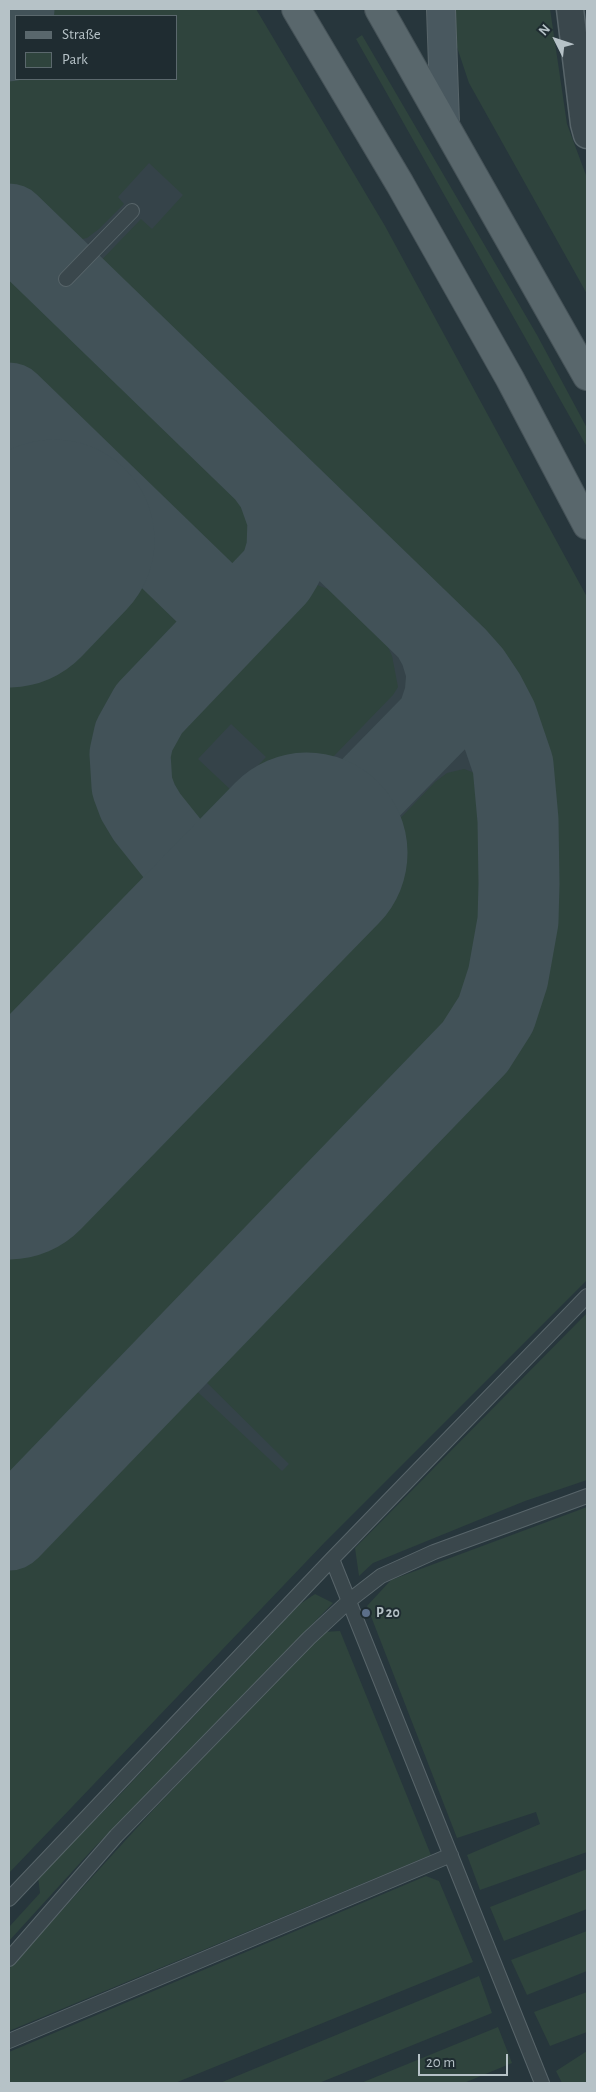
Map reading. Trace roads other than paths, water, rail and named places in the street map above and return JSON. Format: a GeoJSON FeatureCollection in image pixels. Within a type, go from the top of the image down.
{"type":"FeatureCollection","features":[{"type":"Feature","properties":{"kind":"main road"},"geometry":{"type":"LineString","coordinates":[[296,9],[419,218],[510,379],[587,525]]}},
{"type":"Feature","properties":{"kind":"main road"},"geometry":{"type":"LineString","coordinates":[[314,38],[320,9]]}},
{"type":"Feature","properties":{"kind":"main road"},"geometry":{"type":"LineString","coordinates":[[379,9],[587,376]]}},
{"type":"Feature","properties":{"kind":"main road"},"geometry":{"type":"LineString","coordinates":[[441,9],[444,122]]}},
{"type":"Feature","properties":{"kind":"street"},"geometry":{"type":"LineString","coordinates":[[570,9],[586,126]]}},
{"type":"Feature","properties":{"kind":"lane"},"geometry":{"type":"LineString","coordinates":[[66,279],[132,211]]}},
{"type":"Feature","properties":{"kind":"lane"},"geometry":{"type":"LineString","coordinates":[[9,1899],[332,1559],[587,1296]]}},
{"type":"Feature","properties":{"kind":"lane"},"geometry":{"type":"LineString","coordinates":[[9,1959],[116,1836],[309,1638],[350,1600],[381,1576],[416,1560],[587,1496]]}},
{"type":"Feature","properties":{"kind":"lane"},"geometry":{"type":"LineString","coordinates":[[332,1559],[542,2083]]}},
{"type":"Feature","properties":{"kind":"lane"},"geometry":{"type":"LineString","coordinates":[[9,2041],[451,1855]]}},
{"type":"Feature","properties":{"kind":"place","name":"P 20"},"geometry":{"type":"Point","coordinates":[366,1613]}}]}
